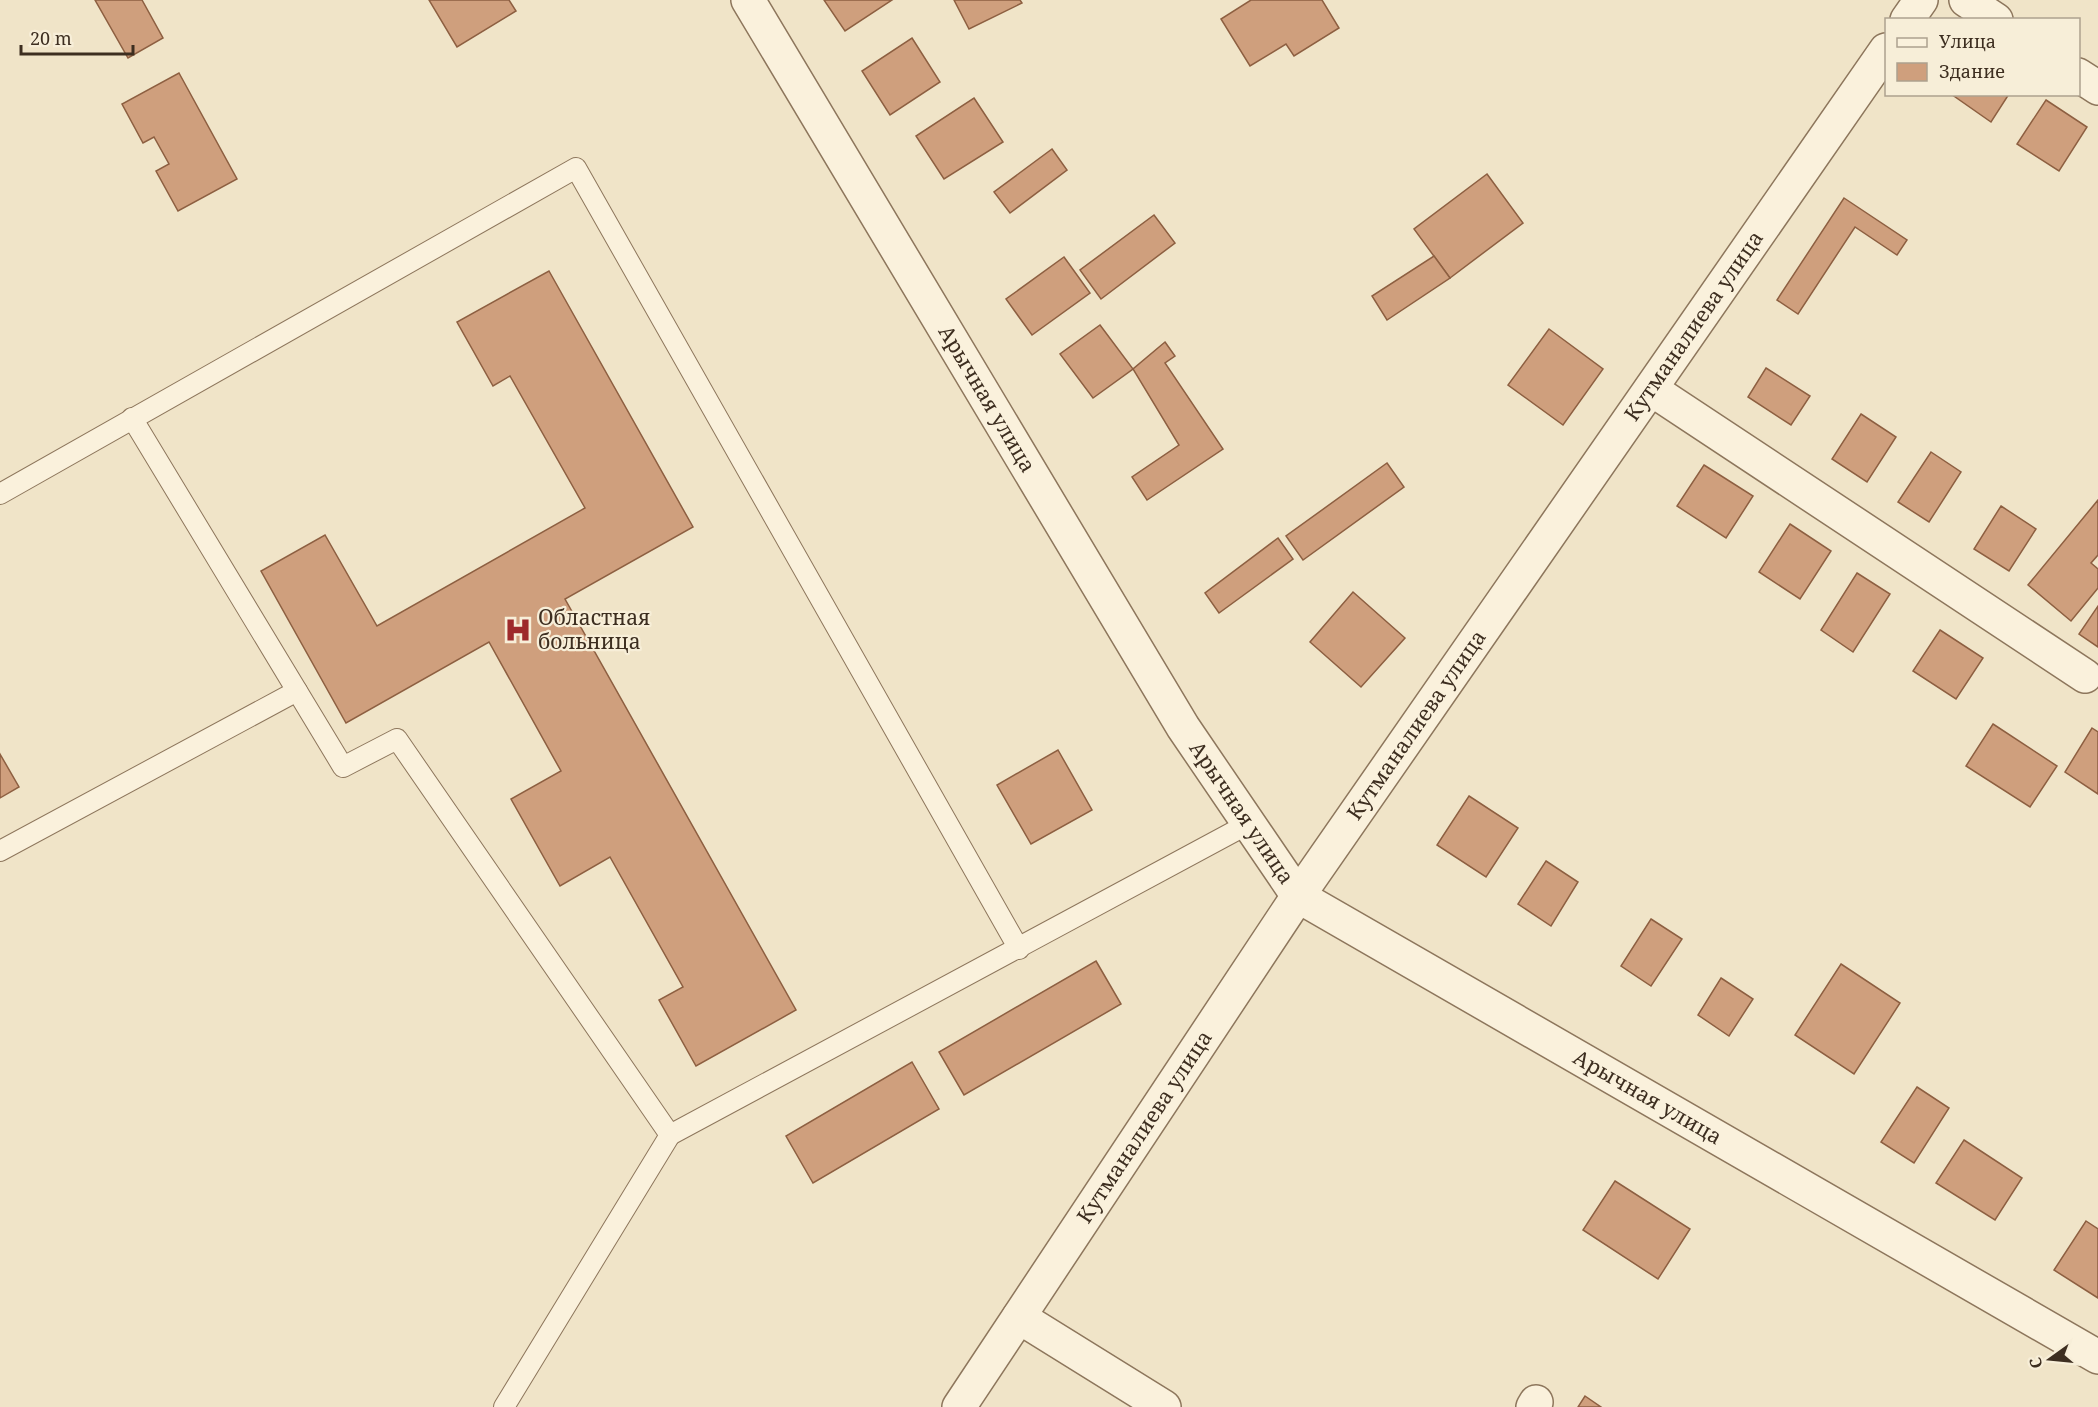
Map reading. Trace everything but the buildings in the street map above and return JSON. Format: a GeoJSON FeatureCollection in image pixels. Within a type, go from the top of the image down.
{"type":"FeatureCollection","features":[{"type":"Feature","properties":{"kind":"street","name":"Арычная улица"},"geometry":{"type":"LineString","coordinates":[[748,0],[1183,727],[1298,896],[2098,1357]]}},
{"type":"Feature","properties":{"kind":"street"},"geometry":{"type":"LineString","coordinates":[[1908,18],[1921,0]]}},
{"type":"Feature","properties":{"kind":"street"},"geometry":{"type":"LineString","coordinates":[[1966,0],[1993,18]]}},
{"type":"Feature","properties":{"kind":"street","name":"Кутманалиева улица"},"geometry":{"type":"LineString","coordinates":[[959,1407],[1298,896],[1885,53]]}},
{"type":"Feature","properties":{"kind":"street"},"geometry":{"type":"LineString","coordinates":[[2080,76],[2098,88]]}},
{"type":"Feature","properties":{"kind":"street"},"geometry":{"type":"LineString","coordinates":[[1651,389],[2085,676]]}},
{"type":"Feature","properties":{"kind":"street"},"geometry":{"type":"LineString","coordinates":[[1019,1317],[1164,1407]]}},
{"type":"Feature","properties":{"kind":"lane"},"geometry":{"type":"LineString","coordinates":[[0,494],[576,168],[1019,949]]}},
{"type":"Feature","properties":{"kind":"lane"},"geometry":{"type":"LineString","coordinates":[[132,418],[343,767],[397,738],[670,1135]]}},
{"type":"Feature","properties":{"kind":"lane"},"geometry":{"type":"LineString","coordinates":[[0,851],[297,691]]}},
{"type":"Feature","properties":{"kind":"lane"},"geometry":{"type":"LineString","coordinates":[[504,1407],[670,1135],[1248,824]]}},
{"type":"Feature","properties":{"kind":"place","name":"Областная больница"},"geometry":{"type":"Point","coordinates":[518,630]}}]}
